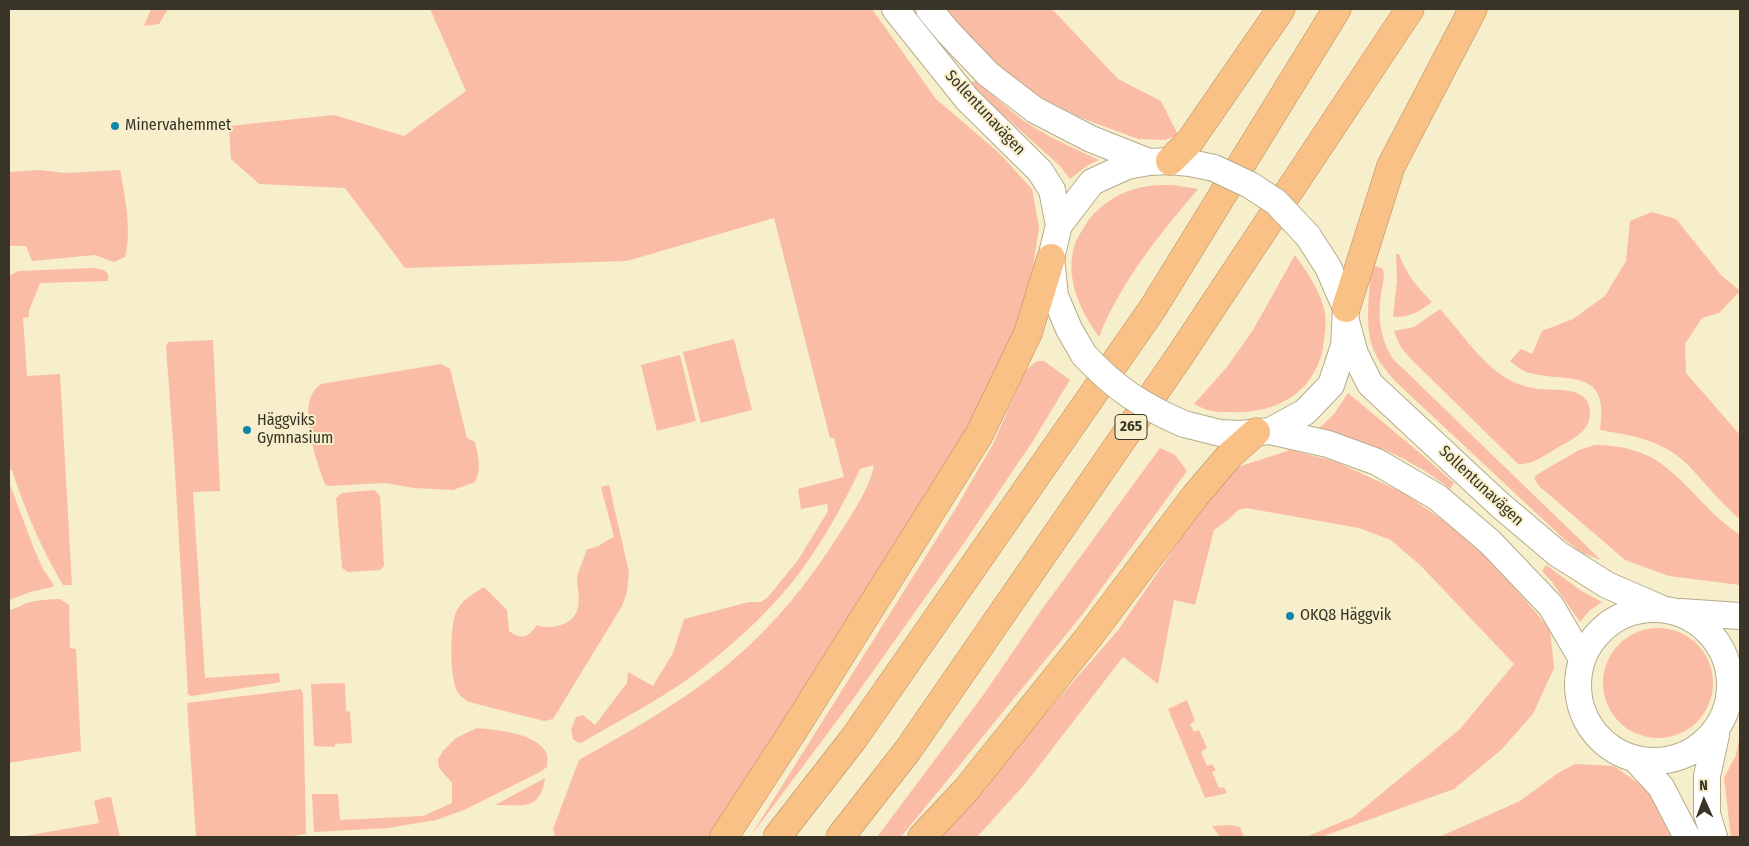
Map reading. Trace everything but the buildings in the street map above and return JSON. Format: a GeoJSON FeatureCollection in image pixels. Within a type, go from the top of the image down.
{"type":"FeatureCollection","features":[{"type":"Feature","properties":{"kind":"highway"},"geometry":{"type":"LineString","coordinates":[[1160,162],[1190,141],[1281,9]]}},
{"type":"Feature","properties":{"kind":"highway"},"geometry":{"type":"LineString","coordinates":[[777,837],[854,738],[1153,308],[1337,9]]}},
{"type":"Feature","properties":{"kind":"highway","name":"265"},"geometry":{"type":"LineString","coordinates":[[840,837],[908,750],[1162,382],[1410,9]]}},
{"type":"Feature","properties":{"kind":"highway"},"geometry":{"type":"LineString","coordinates":[[1346,315],[1391,166],[1473,9]]}},
{"type":"Feature","properties":{"kind":"highway"},"geometry":{"type":"LineString","coordinates":[[724,837],[980,435],[1028,333],[1051,258]]}},
{"type":"Feature","properties":{"kind":"highway"},"geometry":{"type":"LineString","coordinates":[[922,837],[966,790],[1088,638],[1195,496],[1230,455],[1263,432]]}},
{"type":"Feature","properties":{"kind":"main road","name":"Sollentunavägen"},"geometry":{"type":"LineString","coordinates":[[895,9],[967,99],[1040,171],[1052,190],[1059,226]]}},
{"type":"Feature","properties":{"kind":"main road","name":"Sollentunavägen"},"geometry":{"type":"LineString","coordinates":[[930,9],[948,32],[988,74],[1035,110],[1091,139],[1160,162],[1214,168],[1250,185],[1276,202],[1308,236],[1328,267],[1346,315],[1355,354],[1370,384],[1500,505],[1558,554],[1607,585],[1669,610]]}},
{"type":"Feature","properties":{"kind":"main road"},"geometry":{"type":"LineString","coordinates":[[1160,162],[1127,166],[1092,182],[1059,226],[1051,258],[1055,296],[1068,329],[1084,355],[1101,373],[1126,394],[1153,411],[1184,424],[1220,433],[1263,432],[1328,444],[1377,462],[1437,497],[1490,542],[1550,606],[1582,659]]}},
{"type":"Feature","properties":{"kind":"main road"},"geometry":{"type":"LineString","coordinates":[[1263,432],[1306,412],[1331,385],[1344,346],[1346,315]]}},
{"type":"Feature","properties":{"kind":"main road"},"geometry":{"type":"LineString","coordinates":[[1740,616],[1669,610],[1634,610],[1612,620],[1594,638],[1582,659],[1580,669],[1580,701],[1588,724],[1603,742],[1621,754],[1636,760],[1669,760],[1697,749],[1720,727],[1740,693]]}},
{"type":"Feature","properties":{"kind":"main road"},"geometry":{"type":"LineString","coordinates":[[1669,610],[1700,624],[1717,644],[1727,668],[1730,692],[1707,776],[1707,814],[1714,837]]}},
{"type":"Feature","properties":{"kind":"main road"},"geometry":{"type":"LineString","coordinates":[[1636,760],[1661,787],[1687,837]]}},
{"type":"Feature","properties":{"kind":"shaded area"},"geometry":{"type":"Polygon","coordinates":[[[151,9],[168,9],[159,24],[144,26],[151,9]]]}},
{"type":"Feature","properties":{"kind":"shaded area"},"geometry":{"type":"Polygon","coordinates":[[[430,9],[872,9],[936,99],[998,152],[1032,189],[1039,227],[1028,302],[996,383],[719,837],[555,837],[553,829],[579,760],[639,726],[697,688],[748,647],[777,618],[815,570],[854,511],[869,483],[874,465],[860,469],[819,545],[800,572],[773,604],[743,634],[681,684],[581,743],[573,739],[571,730],[576,717],[583,715],[595,725],[627,683],[628,672],[653,686],[673,653],[684,619],[749,602],[761,602],[768,597],[798,560],[828,511],[827,504],[801,509],[798,489],[844,477],[834,438],[830,438],[774,218],[627,261],[405,268],[345,188],[259,184],[231,159],[229,126],[334,115],[404,136],[466,91],[430,9]]]}},
{"type":"Feature","properties":{"kind":"shaded area"},"geometry":{"type":"Polygon","coordinates":[[[944,9],[1052,9],[1118,79],[1161,101],[1178,135],[1165,140],[1138,139],[1079,117],[1021,87],[962,32],[944,9]]]}},
{"type":"Feature","properties":{"kind":"shaded area"},"geometry":{"type":"Polygon","coordinates":[[[975,81],[1030,125],[1099,160],[1088,165],[1070,179],[1060,166],[982,96],[970,83],[975,81]]]}},
{"type":"Feature","properties":{"kind":"shaded area"},"geometry":{"type":"Polygon","coordinates":[[[39,170],[66,173],[120,170],[128,226],[125,257],[114,262],[95,255],[32,261],[26,246],[9,246],[9,172],[39,170]]]}},
{"type":"Feature","properties":{"kind":"shaded area"},"geometry":{"type":"Polygon","coordinates":[[[1173,185],[1198,189],[1142,259],[1118,297],[1099,337],[1080,305],[1073,281],[1072,256],[1077,239],[1095,212],[1114,198],[1128,191],[1144,187],[1173,185]]]}},
{"type":"Feature","properties":{"kind":"shaded area"},"geometry":{"type":"Polygon","coordinates":[[[1652,212],[1676,219],[1721,275],[1740,291],[1719,313],[1702,318],[1685,344],[1686,373],[1740,435],[1740,519],[1718,499],[1677,455],[1645,440],[1600,430],[1601,409],[1598,395],[1592,386],[1570,378],[1526,372],[1510,361],[1521,349],[1532,354],[1542,331],[1573,319],[1605,296],[1626,261],[1630,221],[1652,212]]]}},
{"type":"Feature","properties":{"kind":"shaded area"},"geometry":{"type":"Polygon","coordinates":[[[1396,254],[1399,254],[1412,280],[1432,302],[1414,313],[1393,317],[1397,281],[1396,254]]]}},
{"type":"Feature","properties":{"kind":"shaded area"},"geometry":{"type":"Polygon","coordinates":[[[1295,255],[1317,290],[1325,313],[1326,326],[1323,348],[1311,378],[1301,390],[1289,399],[1260,410],[1216,412],[1194,404],[1227,367],[1253,330],[1295,255]]]}},
{"type":"Feature","properties":{"kind":"shaded area"},"geometry":{"type":"Polygon","coordinates":[[[1376,266],[1383,269],[1384,277],[1380,299],[1381,329],[1387,349],[1393,359],[1601,560],[1582,553],[1565,540],[1396,382],[1384,368],[1371,343],[1368,322],[1371,267],[1376,266]]]}},
{"type":"Feature","properties":{"kind":"shaded area"},"geometry":{"type":"Polygon","coordinates":[[[93,268],[104,270],[108,274],[108,281],[40,283],[29,311],[29,317],[23,318],[27,376],[60,374],[72,585],[63,585],[34,529],[12,470],[9,471],[9,276],[18,271],[93,268]]]}},
{"type":"Feature","properties":{"kind":"shaded area"},"geometry":{"type":"Polygon","coordinates":[[[1440,309],[1479,355],[1506,378],[1513,382],[1538,389],[1571,391],[1584,398],[1589,404],[1590,413],[1586,427],[1579,434],[1542,457],[1530,463],[1518,464],[1400,346],[1394,331],[1414,327],[1440,309]]]}},
{"type":"Feature","properties":{"kind":"shaded area"},"geometry":{"type":"Polygon","coordinates":[[[734,339],[752,410],[701,423],[683,352],[734,339]]]}},
{"type":"Feature","properties":{"kind":"shaded area"},"geometry":{"type":"Polygon","coordinates":[[[213,340],[220,491],[193,492],[205,678],[279,673],[280,682],[191,696],[188,694],[166,347],[168,342],[213,340]]]}},
{"type":"Feature","properties":{"kind":"shaded area"},"geometry":{"type":"Polygon","coordinates":[[[680,355],[696,421],[657,431],[641,365],[680,355]]]}},
{"type":"Feature","properties":{"kind":"shaded area"},"geometry":{"type":"Polygon","coordinates":[[[1038,361],[1044,361],[1070,380],[1031,444],[962,546],[851,702],[750,837],[956,508],[993,444],[1025,371],[1038,361]]]}},
{"type":"Feature","properties":{"kind":"shaded area"},"geometry":{"type":"Polygon","coordinates":[[[441,364],[450,369],[467,438],[475,442],[479,467],[475,482],[453,490],[414,488],[385,483],[328,486],[325,484],[315,456],[308,412],[309,403],[316,388],[321,384],[441,364]]]}},
{"type":"Feature","properties":{"kind":"shaded area"},"geometry":{"type":"Polygon","coordinates":[[[1348,393],[1454,483],[1450,489],[1420,468],[1387,451],[1370,444],[1317,430],[1334,414],[1348,393]]]}},
{"type":"Feature","properties":{"kind":"shaded area"},"geometry":{"type":"Polygon","coordinates":[[[1595,445],[1633,450],[1651,457],[1676,476],[1720,520],[1740,535],[1740,585],[1669,576],[1625,560],[1539,486],[1534,478],[1538,474],[1579,450],[1595,445]]]}},
{"type":"Feature","properties":{"kind":"shaded area"},"geometry":{"type":"Polygon","coordinates":[[[1160,448],[1175,455],[1187,471],[1082,615],[901,837],[877,837],[984,694],[1040,612],[1160,448]]]}},
{"type":"Feature","properties":{"kind":"shaded area"},"geometry":{"type":"Polygon","coordinates":[[[1290,450],[1334,461],[1404,493],[1468,538],[1550,629],[1554,668],[1533,714],[1501,750],[1454,789],[1321,837],[1306,837],[1353,817],[1460,729],[1514,664],[1421,566],[1391,540],[1359,528],[1246,508],[1238,510],[1214,530],[1195,605],[1174,600],[1158,684],[1123,657],[1025,784],[977,837],[938,837],[1119,629],[1201,509],[1232,469],[1290,450]]]}},
{"type":"Feature","properties":{"kind":"shaded area"},"geometry":{"type":"Polygon","coordinates":[[[9,482],[34,549],[43,569],[54,585],[9,600],[9,482]]]}},
{"type":"Feature","properties":{"kind":"shaded area"},"geometry":{"type":"Polygon","coordinates":[[[609,485],[629,572],[627,592],[622,606],[553,719],[544,721],[467,701],[457,691],[452,663],[454,617],[459,606],[484,587],[507,610],[509,631],[517,636],[531,633],[537,625],[554,627],[570,620],[578,607],[577,579],[587,549],[598,546],[614,537],[601,487],[609,485]]]}},
{"type":"Feature","properties":{"kind":"shaded area"},"geometry":{"type":"Polygon","coordinates":[[[374,490],[380,496],[384,566],[380,570],[348,572],[342,568],[336,498],[342,493],[374,490]]]}},
{"type":"Feature","properties":{"kind":"shaded area"},"geometry":{"type":"Polygon","coordinates":[[[1546,565],[1580,590],[1602,602],[1589,611],[1580,622],[1542,571],[1546,565]]]}},
{"type":"Feature","properties":{"kind":"shaded area"},"geometry":{"type":"Polygon","coordinates":[[[60,599],[69,605],[70,648],[76,649],[81,751],[9,763],[9,610],[31,602],[60,599]]]}},
{"type":"Feature","properties":{"kind":"shaded area"},"geometry":{"type":"Polygon","coordinates":[[[1658,628],[1679,632],[1697,644],[1709,662],[1713,683],[1709,704],[1697,722],[1679,734],[1658,738],[1637,734],[1619,722],[1607,704],[1603,683],[1607,662],[1619,644],[1637,632],[1658,628]]]}},
{"type":"Feature","properties":{"kind":"shaded area"},"geometry":{"type":"Polygon","coordinates":[[[345,683],[346,711],[350,712],[352,743],[335,744],[335,747],[314,746],[311,684],[345,683]]]}},
{"type":"Feature","properties":{"kind":"shaded area"},"geometry":{"type":"Polygon","coordinates":[[[301,689],[303,694],[306,834],[285,837],[196,837],[187,703],[301,689]]]}},
{"type":"Feature","properties":{"kind":"shaded area"},"geometry":{"type":"Polygon","coordinates":[[[1187,700],[1195,721],[1190,724],[1194,732],[1199,730],[1207,748],[1201,752],[1207,766],[1212,764],[1216,770],[1212,772],[1219,788],[1224,787],[1227,793],[1205,798],[1168,709],[1187,700]]]}},
{"type":"Feature","properties":{"kind":"shaded area"},"geometry":{"type":"Polygon","coordinates":[[[477,728],[516,734],[536,742],[547,755],[547,767],[464,810],[436,820],[388,828],[314,832],[312,794],[338,794],[340,820],[423,816],[452,803],[452,783],[439,768],[438,759],[456,738],[477,728]]]}},
{"type":"Feature","properties":{"kind":"shaded area"},"geometry":{"type":"Polygon","coordinates":[[[1740,735],[1740,837],[1731,837],[1724,778],[1736,755],[1740,735]]]}},
{"type":"Feature","properties":{"kind":"shaded area"},"geometry":{"type":"Polygon","coordinates":[[[1575,764],[1614,766],[1645,788],[1652,794],[1674,837],[1439,837],[1520,801],[1558,773],[1575,764]]]}},
{"type":"Feature","properties":{"kind":"shaded area"},"geometry":{"type":"Polygon","coordinates":[[[545,778],[539,797],[534,802],[521,805],[495,805],[545,778]]]}},
{"type":"Feature","properties":{"kind":"shaded area"},"geometry":{"type":"Polygon","coordinates":[[[111,797],[120,837],[19,837],[99,823],[94,801],[111,797]]]}},
{"type":"Feature","properties":{"kind":"shaded area"},"geometry":{"type":"Polygon","coordinates":[[[1232,825],[1240,827],[1244,837],[1220,837],[1212,826],[1232,825]]]}},
{"type":"Feature","properties":{"kind":"place","name":"Minervahemmet"},"geometry":{"type":"Point","coordinates":[115,126]}},
{"type":"Feature","properties":{"kind":"place","name":"Häggviks Gymnasium"},"geometry":{"type":"Point","coordinates":[247,430]}},
{"type":"Feature","properties":{"kind":"place","name":"OKQ8 Häggvik"},"geometry":{"type":"Point","coordinates":[1290,616]}}]}
